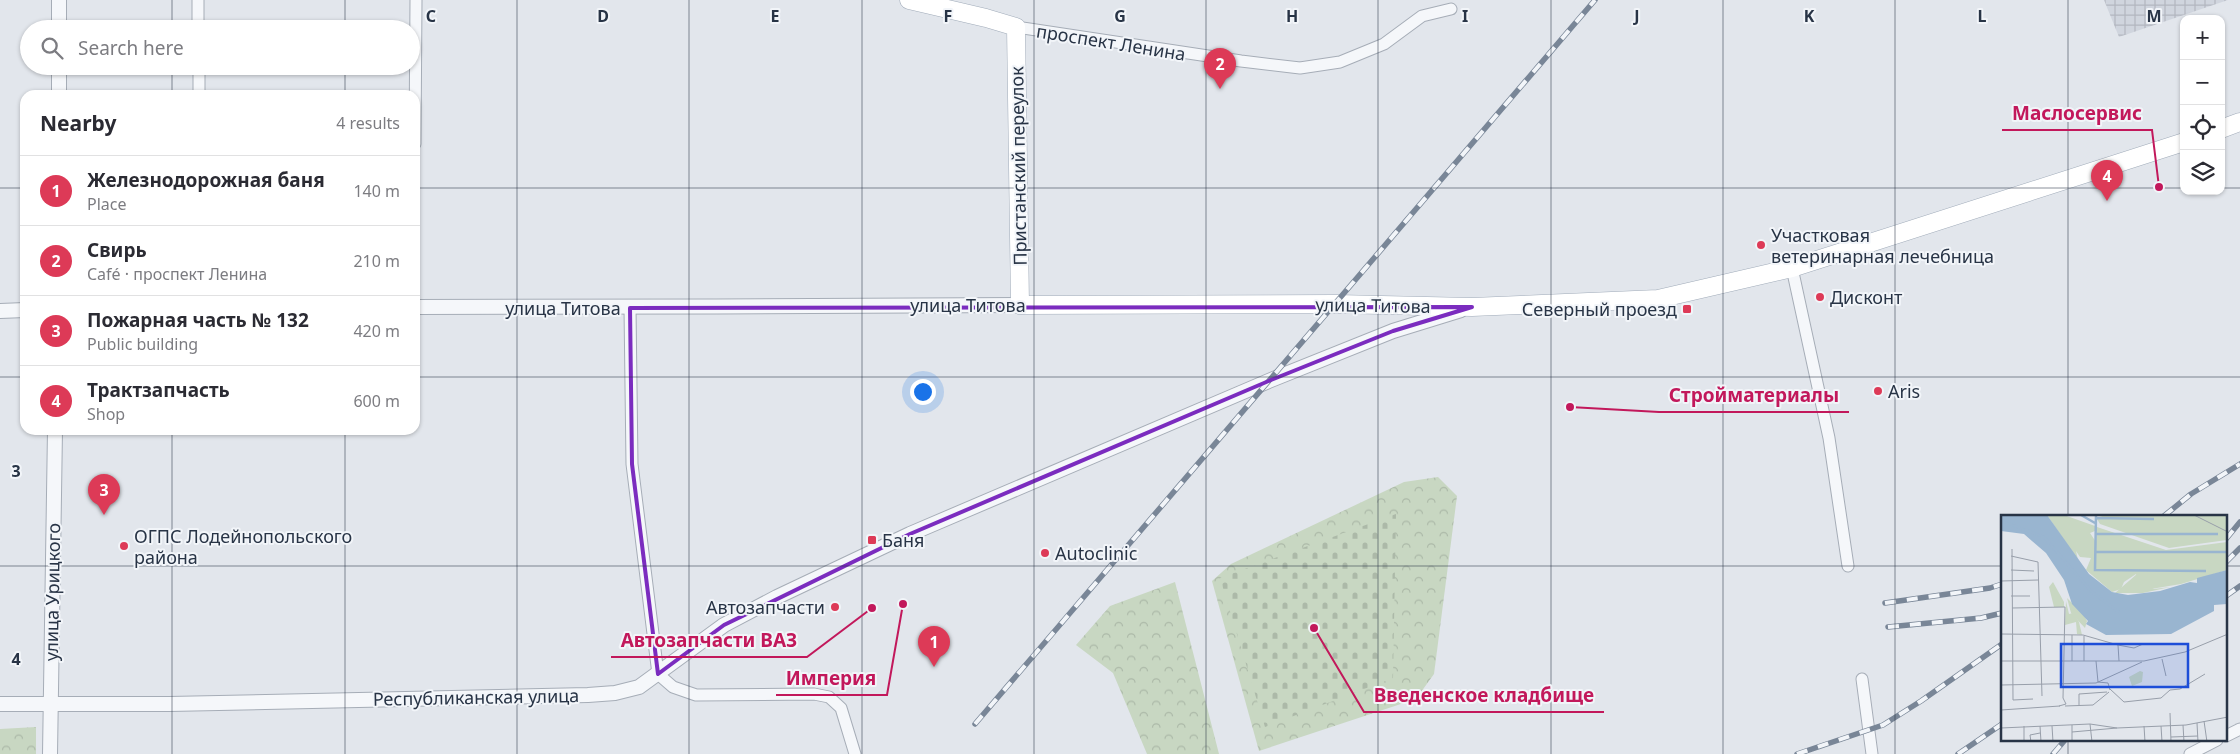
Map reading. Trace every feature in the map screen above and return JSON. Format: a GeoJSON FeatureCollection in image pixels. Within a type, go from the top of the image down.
{"type":"FeatureCollection","features":[{"type":"Feature","properties":{"kind":"main road","name":"проспект Ленина"},"geometry":{"type":"LineString","coordinates":[[909,0],[1016,27]]}},
{"type":"Feature","properties":{"kind":"main road","name":"Пристанский переулок"},"geometry":{"type":"LineString","coordinates":[[1016,27],[1020,305]]}},
{"type":"Feature","properties":{"kind":"main road"},"geometry":{"type":"LineString","coordinates":[[2225,128],[2240,122]]}},
{"type":"Feature","properties":{"kind":"main road","name":"улица Титова"},"geometry":{"type":"LineString","coordinates":[[1020,305],[1336,304],[1472,307],[1658,299],[1792,268],[2180,143]]}},
{"type":"Feature","properties":{"kind":"street"},"geometry":{"type":"LineString","coordinates":[[59,0],[59,20]]}},
{"type":"Feature","properties":{"kind":"street"},"geometry":{"type":"LineString","coordinates":[[198,0],[198,20]]}},
{"type":"Feature","properties":{"kind":"street"},"geometry":{"type":"LineString","coordinates":[[416,0],[416,20]]}},
{"type":"Feature","properties":{"kind":"street","name":"проспект Ленина"},"geometry":{"type":"LineString","coordinates":[[1016,27],[1241,61],[1300,68],[1340,62],[1384,44],[1422,16],[1451,8]]}},
{"type":"Feature","properties":{"kind":"street"},"geometry":{"type":"LineString","coordinates":[[59,75],[59,90]]}},
{"type":"Feature","properties":{"kind":"street"},"geometry":{"type":"LineString","coordinates":[[198,75],[199,90]]}},
{"type":"Feature","properties":{"kind":"street"},"geometry":{"type":"LineString","coordinates":[[415,75],[415,90]]}},
{"type":"Feature","properties":{"kind":"street"},"geometry":{"type":"LineString","coordinates":[[1792,268],[1829,438],[1848,566]]}},
{"type":"Feature","properties":{"kind":"street","name":"улица Титова"},"geometry":{"type":"LineString","coordinates":[[420,307],[630,308],[1020,305]]}},
{"type":"Feature","properties":{"kind":"street","name":"Республиканская улица"},"geometry":{"type":"LineString","coordinates":[[0,704],[169,704],[616,693],[639,686],[724,625],[777,597],[910,534],[1271,380],[1393,331],[1472,307]]}},
{"type":"Feature","properties":{"kind":"street"},"geometry":{"type":"LineString","coordinates":[[630,308],[632,464],[658,674],[673,687],[696,695],[814,694],[829,697],[841,708],[856,754]]}},
{"type":"Feature","properties":{"kind":"street"},"geometry":{"type":"LineString","coordinates":[[0,311],[20,310]]}},
{"type":"Feature","properties":{"kind":"street","name":"улица Урицкого"},"geometry":{"type":"LineString","coordinates":[[50,754],[56,435]]}},
{"type":"Feature","properties":{"kind":"street"},"geometry":{"type":"LineString","coordinates":[[1862,679],[1872,754]]}},
{"type":"Feature","properties":{"kind":"street"},"geometry":{"type":"LineString","coordinates":[[2228,735],[2240,729]]}},
{"type":"Feature","properties":{"kind":"street"},"geometry":{"type":"LineString","coordinates":[[2190,754],[2213,742]]}},
{"type":"Feature","properties":{"kind":"highlighted area"},"geometry":{"type":"Polygon","coordinates":[[[1472,307],[1393,331],[1271,380],[910,534],[724,625],[658,674],[632,464],[630,308],[1472,307]]]}},
{"type":"Feature","properties":{"kind":"shaded area"},"geometry":{"type":"Polygon","coordinates":[[[2104,0],[2228,0],[2180,15],[2119,37],[2104,0]]]}},
{"type":"Feature","properties":{"kind":"green space"},"geometry":{"type":"Polygon","coordinates":[[[1438,477],[1457,496],[1434,674],[1416,699],[1259,751],[1212,581],[1231,564],[1404,482],[1438,477]]]}},
{"type":"Feature","properties":{"kind":"green space"},"geometry":{"type":"Polygon","coordinates":[[[1396,514],[1393,678],[1265,727],[1220,578],[1396,514]]]}},
{"type":"Feature","properties":{"kind":"green space"},"geometry":{"type":"Polygon","coordinates":[[[1175,582],[1219,754],[1147,754],[1113,673],[1076,645],[1110,606],[1175,582]]]}},
{"type":"Feature","properties":{"kind":"green space"},"geometry":{"type":"Polygon","coordinates":[[[36,727],[36,754],[0,754],[0,729],[36,727]]]}},
{"type":"Feature","properties":{"kind":"railway"},"geometry":{"type":"LineString","coordinates":[[975,724],[1595,0]]}},
{"type":"Feature","properties":{"kind":"railway"},"geometry":{"type":"LineString","coordinates":[[2165,515],[2191,494],[2240,464]]}},
{"type":"Feature","properties":{"kind":"railway"},"geometry":{"type":"LineString","coordinates":[[2228,537],[2240,522]]}},
{"type":"Feature","properties":{"kind":"railway"},"geometry":{"type":"LineString","coordinates":[[2228,560],[2240,548]]}},
{"type":"Feature","properties":{"kind":"railway"},"geometry":{"type":"LineString","coordinates":[[1885,603],[1990,588],[2001,584]]}},
{"type":"Feature","properties":{"kind":"railway"},"geometry":{"type":"LineString","coordinates":[[2228,595],[2240,586]]}},
{"type":"Feature","properties":{"kind":"railway"},"geometry":{"type":"LineString","coordinates":[[1888,627],[1981,618],[2001,613]]}},
{"type":"Feature","properties":{"kind":"railway"},"geometry":{"type":"LineString","coordinates":[[1797,754],[1883,725],[1921,701],[2001,645]]}},
{"type":"Feature","properties":{"kind":"railway"},"geometry":{"type":"LineString","coordinates":[[1958,754],[2001,725]]}},
{"type":"Feature","properties":{"kind":"railway"},"geometry":{"type":"LineString","coordinates":[[2053,754],[2063,742]]}},
{"type":"Feature","properties":{"kind":"place","name":"Свирь"},"geometry":{"type":"Point","coordinates":[1220,89]}},
{"type":"Feature","properties":{"kind":"place","name":"Маслосервис"},"geometry":{"type":"Point","coordinates":[2159,187]}},
{"type":"Feature","properties":{"kind":"place","name":"Трактзапчасть"},"geometry":{"type":"Point","coordinates":[2107,201]}},
{"type":"Feature","properties":{"kind":"place","name":"Участковая ветеринарная лечебница"},"geometry":{"type":"Point","coordinates":[1761,245]}},
{"type":"Feature","properties":{"kind":"place","name":"Дисконт"},"geometry":{"type":"Point","coordinates":[1820,297]}},
{"type":"Feature","properties":{"kind":"place","name":"Северный проезд"},"geometry":{"type":"Point","coordinates":[1687,309]}},
{"type":"Feature","properties":{"kind":"place","name":"Aris"},"geometry":{"type":"Point","coordinates":[1878,391]}},
{"type":"Feature","properties":{"kind":"place","name":"Стройматериалы"},"geometry":{"type":"Point","coordinates":[1570,407]}},
{"type":"Feature","properties":{"kind":"place","name":"Пожарная часть № 132"},"geometry":{"type":"Point","coordinates":[104,515]}},
{"type":"Feature","properties":{"kind":"place","name":"Баня"},"geometry":{"type":"Point","coordinates":[872,540]}},
{"type":"Feature","properties":{"kind":"place","name":"ОГПС Лодейнопольского района"},"geometry":{"type":"Point","coordinates":[124,546]}},
{"type":"Feature","properties":{"kind":"place","name":"Autoclinic"},"geometry":{"type":"Point","coordinates":[1045,553]}},
{"type":"Feature","properties":{"kind":"place","name":"Империя"},"geometry":{"type":"Point","coordinates":[903,604]}},
{"type":"Feature","properties":{"kind":"place","name":"Автозапчасти"},"geometry":{"type":"Point","coordinates":[835,607]}},
{"type":"Feature","properties":{"kind":"place","name":"Автозапчасти ВАЗ"},"geometry":{"type":"Point","coordinates":[872,608]}},
{"type":"Feature","properties":{"kind":"place","name":"Введенское кладбище"},"geometry":{"type":"Point","coordinates":[1314,628]}},
{"type":"Feature","properties":{"kind":"place","name":"Железнодорожная баня"},"geometry":{"type":"Point","coordinates":[934,667]}}]}
